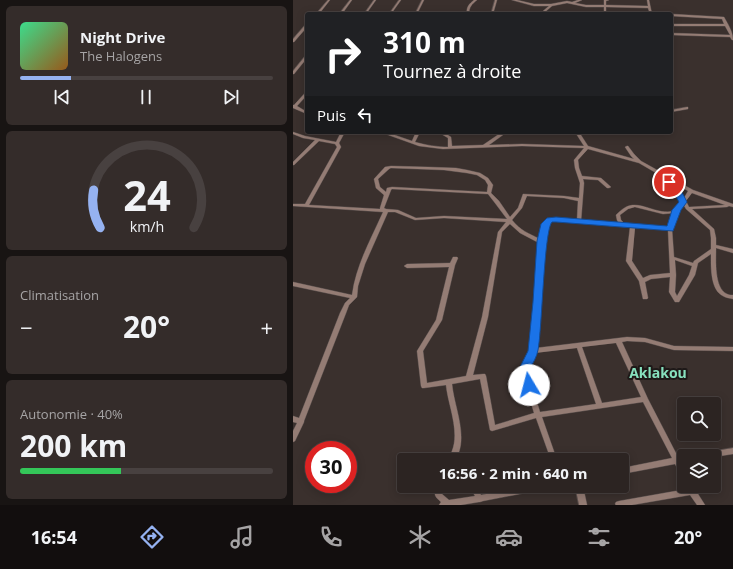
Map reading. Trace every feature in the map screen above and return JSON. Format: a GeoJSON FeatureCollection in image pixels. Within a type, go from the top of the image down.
{"type":"FeatureCollection","features":[{"type":"Feature","properties":{"kind":"street"},"geometry":{"type":"LineString","coordinates":[[319,12],[329,0]]}},
{"type":"Feature","properties":{"kind":"street"},"geometry":{"type":"LineString","coordinates":[[342,12],[351,0]]}},
{"type":"Feature","properties":{"kind":"street"},"geometry":{"type":"LineString","coordinates":[[366,12],[375,0]]}},
{"type":"Feature","properties":{"kind":"street"},"geometry":{"type":"LineString","coordinates":[[391,12],[400,0]]}},
{"type":"Feature","properties":{"kind":"street"},"geometry":{"type":"LineString","coordinates":[[417,12],[423,0]]}},
{"type":"Feature","properties":{"kind":"street"},"geometry":{"type":"LineString","coordinates":[[468,12],[470,4],[476,0]]}},
{"type":"Feature","properties":{"kind":"street"},"geometry":{"type":"LineString","coordinates":[[493,12],[496,0]]}},
{"type":"Feature","properties":{"kind":"street"},"geometry":{"type":"LineString","coordinates":[[513,0],[526,1],[534,5],[551,5],[561,2],[585,6],[650,7]]}},
{"type":"Feature","properties":{"kind":"street"},"geometry":{"type":"LineString","coordinates":[[571,3],[581,0]]}},
{"type":"Feature","properties":{"kind":"street"},"geometry":{"type":"LineString","coordinates":[[605,12],[605,1],[608,0]]}},
{"type":"Feature","properties":{"kind":"street"},"geometry":{"type":"LineString","coordinates":[[648,0],[651,12]]}},
{"type":"Feature","properties":{"kind":"street"},"geometry":{"type":"LineString","coordinates":[[544,12],[551,5]]}},
{"type":"Feature","properties":{"kind":"street"},"geometry":{"type":"LineString","coordinates":[[673,15],[723,18],[732,38],[673,34]]}},
{"type":"Feature","properties":{"kind":"street"},"geometry":{"type":"LineString","coordinates":[[673,25],[727,25]]}},
{"type":"Feature","properties":{"kind":"street"},"geometry":{"type":"LineString","coordinates":[[293,41],[305,27]]}},
{"type":"Feature","properties":{"kind":"street"},"geometry":{"type":"LineString","coordinates":[[293,73],[305,58]]}},
{"type":"Feature","properties":{"kind":"street"},"geometry":{"type":"LineString","coordinates":[[305,95],[294,106],[305,111]]}},
{"type":"Feature","properties":{"kind":"street"},"geometry":{"type":"LineString","coordinates":[[673,111],[687,108]]}},
{"type":"Feature","properties":{"kind":"street"},"geometry":{"type":"LineString","coordinates":[[293,133],[318,140],[337,143]]}},
{"type":"Feature","properties":{"kind":"street"},"geometry":{"type":"LineString","coordinates":[[306,206],[339,147],[337,143],[342,134]]}},
{"type":"Feature","properties":{"kind":"street"},"geometry":{"type":"LineString","coordinates":[[388,134],[430,147],[450,148],[537,145],[587,147],[639,162],[691,191],[731,206]]}},
{"type":"Feature","properties":{"kind":"street"},"geometry":{"type":"LineString","coordinates":[[413,143],[417,134]]}},
{"type":"Feature","properties":{"kind":"street"},"geometry":{"type":"LineString","coordinates":[[443,134],[450,138],[450,148]]}},
{"type":"Feature","properties":{"kind":"street"},"geometry":{"type":"LineString","coordinates":[[485,146],[502,134]]}},
{"type":"Feature","properties":{"kind":"street"},"geometry":{"type":"LineString","coordinates":[[578,134],[587,147]]}},
{"type":"Feature","properties":{"kind":"street"},"geometry":{"type":"LineString","coordinates":[[293,164],[318,140]]}},
{"type":"Feature","properties":{"kind":"street"},"geometry":{"type":"LineString","coordinates":[[579,222],[582,183],[576,160],[587,147]]}},
{"type":"Feature","properties":{"kind":"street"},"geometry":{"type":"LineString","coordinates":[[627,147],[639,162]]}},
{"type":"Feature","properties":{"kind":"street"},"geometry":{"type":"LineString","coordinates":[[387,195],[378,188],[376,179],[387,168],[393,166],[455,170],[476,173],[487,180],[491,186],[489,193]]}},
{"type":"Feature","properties":{"kind":"street"},"geometry":{"type":"LineString","coordinates":[[663,175],[676,189],[688,208],[712,230],[716,284],[722,295],[726,297],[733,297]]}},
{"type":"Feature","properties":{"kind":"street"},"geometry":{"type":"LineString","coordinates":[[580,178],[599,179],[609,187]]}},
{"type":"Feature","properties":{"kind":"street"},"geometry":{"type":"LineString","coordinates":[[386,211],[382,208],[389,189],[392,188],[489,193],[499,203],[510,220],[520,231],[537,238],[542,242]]}},
{"type":"Feature","properties":{"kind":"street"},"geometry":{"type":"LineString","coordinates":[[691,191],[677,210],[670,229],[673,275],[672,292],[677,301],[692,275],[699,258],[713,248],[733,251]]}},
{"type":"Feature","properties":{"kind":"street"},"geometry":{"type":"LineString","coordinates":[[510,220],[520,208],[525,195],[564,197],[581,200]]}},
{"type":"Feature","properties":{"kind":"street"},"geometry":{"type":"LineString","coordinates":[[293,205],[396,211],[415,219],[444,216],[510,221],[500,232],[485,317],[469,378]]}},
{"type":"Feature","properties":{"kind":"street"},"geometry":{"type":"LineString","coordinates":[[688,208],[731,206]]}},
{"type":"Feature","properties":{"kind":"street"},"geometry":{"type":"LineString","coordinates":[[624,226],[619,220],[618,215],[628,207],[637,207],[664,214],[677,210]]}},
{"type":"Feature","properties":{"kind":"street"},"geometry":{"type":"LineString","coordinates":[[293,439],[343,313],[347,304],[354,296],[355,287],[363,264],[386,211]]}},
{"type":"Feature","properties":{"kind":"street"},"geometry":{"type":"LineString","coordinates":[[552,453],[524,369],[533,351],[542,242],[545,224],[550,220],[670,229]]}},
{"type":"Feature","properties":{"kind":"street"},"geometry":{"type":"LineString","coordinates":[[633,226],[629,260],[642,281],[645,298]]}},
{"type":"Feature","properties":{"kind":"street"},"geometry":{"type":"LineString","coordinates":[[455,258],[439,320],[420,351],[424,386],[483,376],[492,428],[538,415],[645,399]]}},
{"type":"Feature","properties":{"kind":"street"},"geometry":{"type":"LineString","coordinates":[[672,258],[695,265]]}},
{"type":"Feature","properties":{"kind":"street"},"geometry":{"type":"LineString","coordinates":[[407,266],[452,265]]}},
{"type":"Feature","properties":{"kind":"street"},"geometry":{"type":"LineString","coordinates":[[642,281],[654,276],[673,275]]}},
{"type":"Feature","properties":{"kind":"street"},"geometry":{"type":"LineString","coordinates":[[293,284],[354,296]]}},
{"type":"Feature","properties":{"kind":"street"},"geometry":{"type":"LineString","coordinates":[[533,351],[627,339],[645,340],[674,348],[733,349]]}},
{"type":"Feature","properties":{"kind":"street"},"geometry":{"type":"LineString","coordinates":[[618,340],[645,399],[677,455]]}},
{"type":"Feature","properties":{"kind":"street"},"geometry":{"type":"LineString","coordinates":[[579,346],[600,406]]}},
{"type":"Feature","properties":{"kind":"street"},"geometry":{"type":"LineString","coordinates":[[449,382],[456,417],[457,444],[455,453]]}},
{"type":"Feature","properties":{"kind":"street"},"geometry":{"type":"LineString","coordinates":[[293,419],[301,422]]}},
{"type":"Feature","properties":{"kind":"street"},"geometry":{"type":"LineString","coordinates":[[721,453],[733,451]]}},
{"type":"Feature","properties":{"kind":"street"},"geometry":{"type":"LineString","coordinates":[[629,470],[677,461]]}},
{"type":"Feature","properties":{"kind":"street"},"geometry":{"type":"LineString","coordinates":[[619,504],[677,492]]}},
{"type":"Feature","properties":{"kind":"street"},"geometry":{"type":"LineString","coordinates":[[438,493],[438,495],[445,504],[510,493]]}},
{"type":"Feature","properties":{"kind":"street"},"geometry":{"type":"LineString","coordinates":[[477,493],[480,499]]}},
{"type":"Feature","properties":{"kind":"street"},"geometry":{"type":"LineString","coordinates":[[580,493],[583,505]]}},
{"type":"Feature","properties":{"kind":"street"},"geometry":{"type":"LineString","coordinates":[[694,493],[701,505]]}},
{"type":"Feature","properties":{"kind":"district","name":"Aklakou"},"geometry":{"type":"Point","coordinates":[658,372]}},
{"type":"Feature","properties":{"kind":"route"},"geometry":{"type":"LineString","coordinates":[[529,385],[524,369],[533,351],[542,241],[545,224],[550,220],[556,220],[670,229],[675,214],[683,202],[676,189],[669,182]]}}]}
